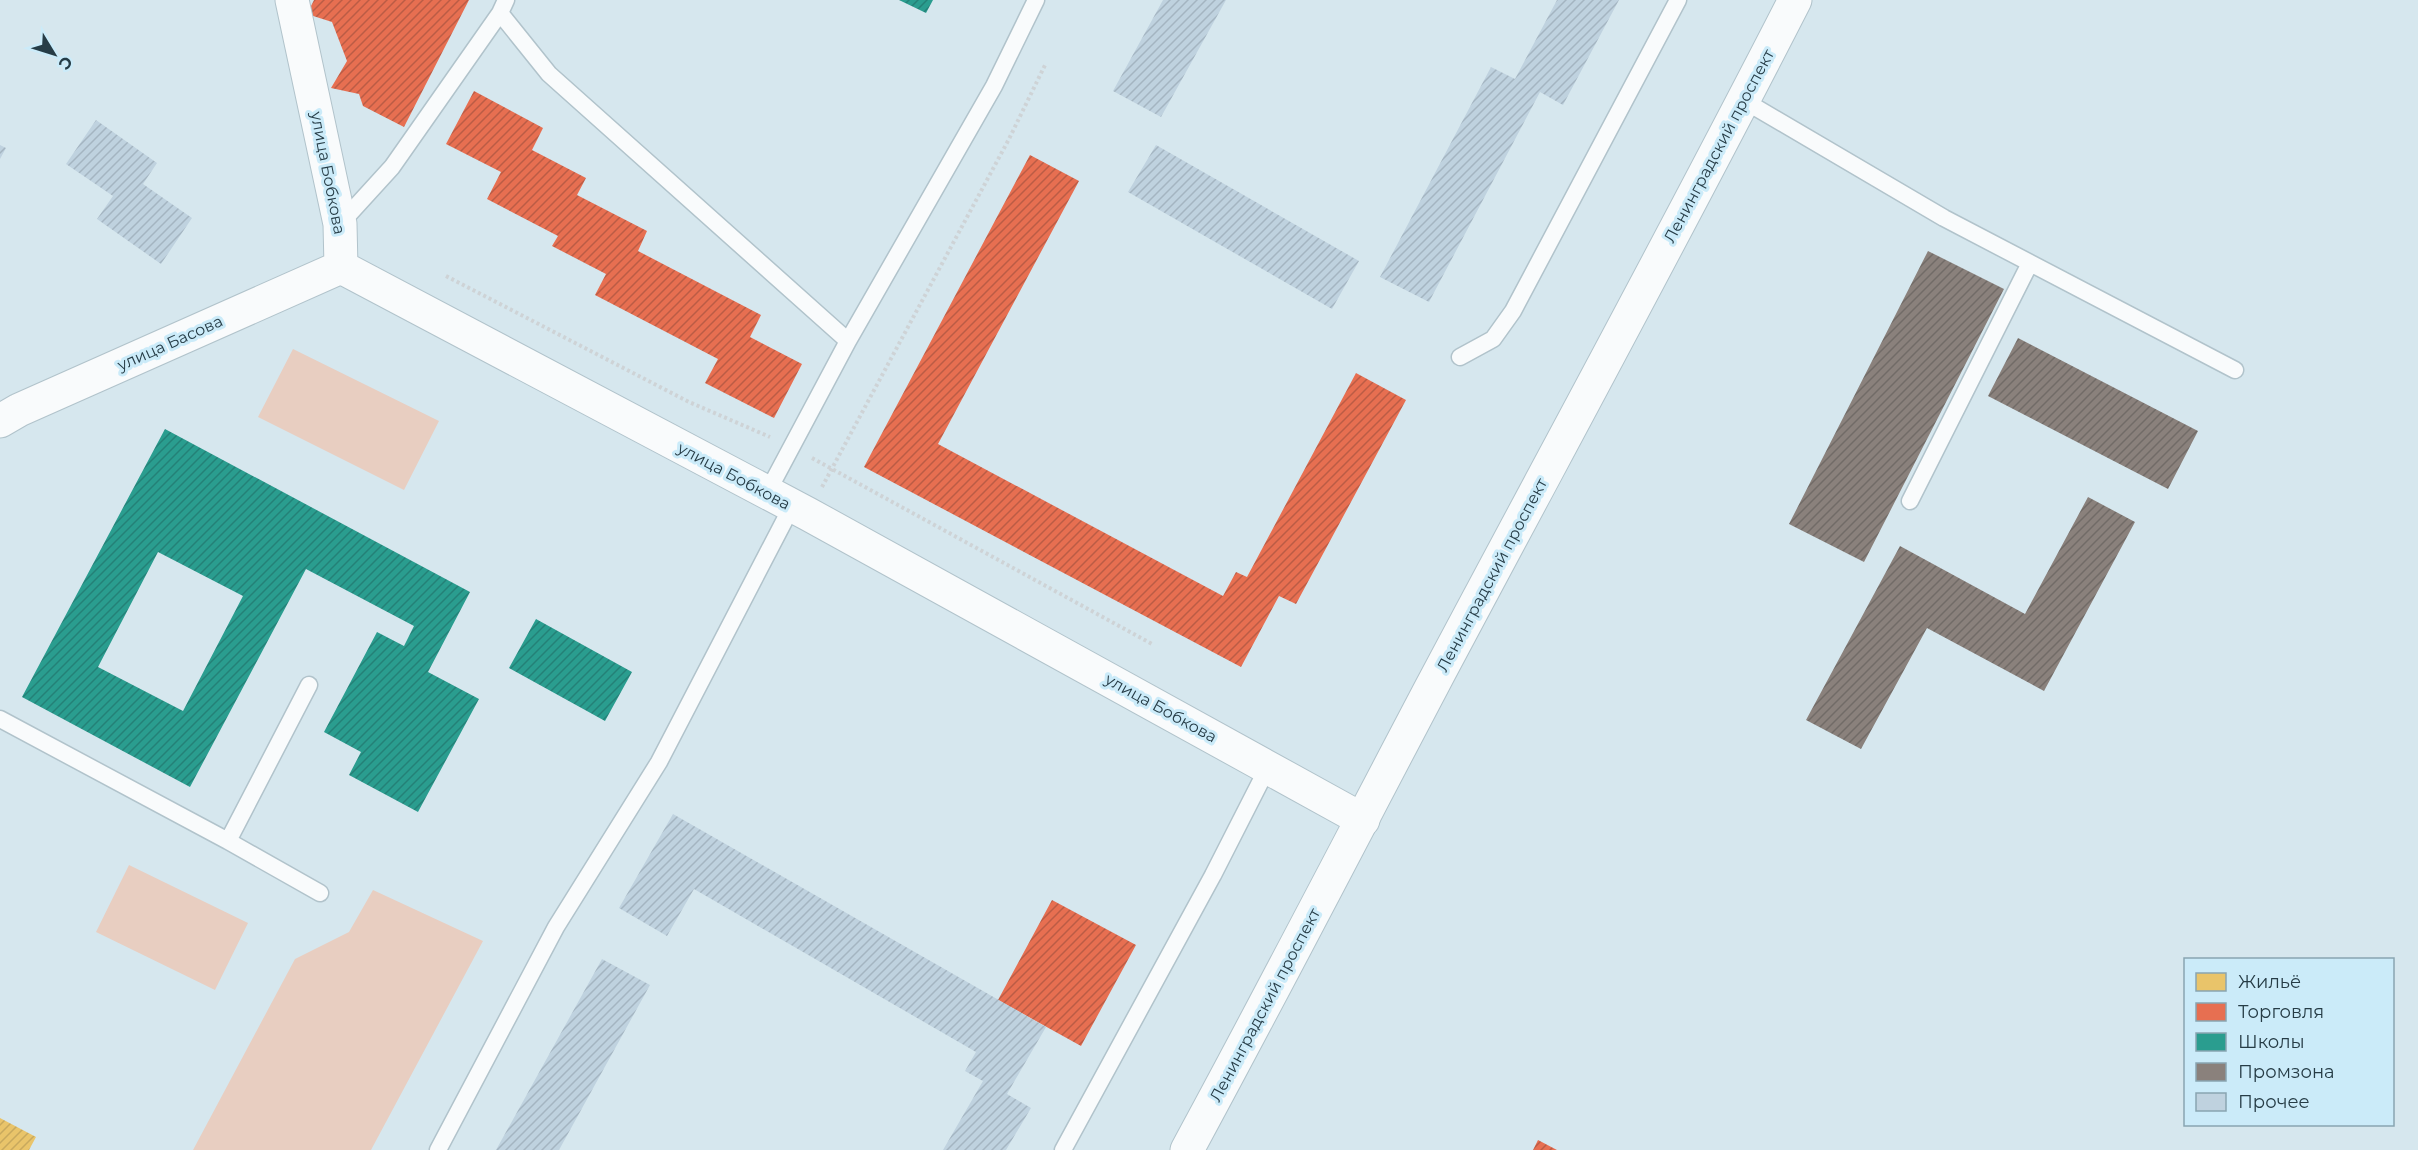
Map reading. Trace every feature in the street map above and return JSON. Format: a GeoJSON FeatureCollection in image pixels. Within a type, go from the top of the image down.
{"type":"FeatureCollection","features":[{"type":"Feature","properties":{"kind":"street","name":"улица Бобкова"},"geometry":{"type":"LineString","coordinates":[[292,0],[340,224],[341,267],[789,505],[1363,820]]}},
{"type":"Feature","properties":{"kind":"street","name":"Ленинградский проспект"},"geometry":{"type":"LineString","coordinates":[[1187,1150],[1795,0]]}},
{"type":"Feature","properties":{"kind":"street","name":"улица Басова"},"geometry":{"type":"LineString","coordinates":[[0,421],[19,410],[341,267]]}},
{"type":"Feature","properties":{"kind":"lane"},"geometry":{"type":"LineString","coordinates":[[438,1150],[556,927],[659,762],[789,505],[848,341],[994,86],[1036,0]]}},
{"type":"Feature","properties":{"kind":"lane"},"geometry":{"type":"LineString","coordinates":[[1460,357],[1493,339],[1513,310],[1678,0]]}},
{"type":"Feature","properties":{"kind":"lane"},"geometry":{"type":"LineString","coordinates":[[340,224],[392,167],[503,6],[549,74],[848,341]]}},
{"type":"Feature","properties":{"kind":"lane"},"geometry":{"type":"LineString","coordinates":[[1743,100],[1944,218],[2235,370]]}},
{"type":"Feature","properties":{"kind":"lane"},"geometry":{"type":"LineString","coordinates":[[1910,501],[2030,263]]}},
{"type":"Feature","properties":{"kind":"lane"},"geometry":{"type":"LineString","coordinates":[[228,841],[309,685]]}},
{"type":"Feature","properties":{"kind":"lane"},"geometry":{"type":"LineString","coordinates":[[0,719],[320,893]]}},
{"type":"Feature","properties":{"kind":"lane"},"geometry":{"type":"LineString","coordinates":[[1063,1150],[1213,875],[1268,767]]}},
{"type":"Feature","properties":{"kind":"path"},"geometry":{"type":"LineString","coordinates":[[789,505],[1009,139],[1046,63]]}},
{"type":"Feature","properties":{"kind":"shaded area"},"geometry":{"type":"Polygon","coordinates":[[[293,349],[439,421],[404,490],[258,417],[293,349]]]}},
{"type":"Feature","properties":{"kind":"shaded area"},"geometry":{"type":"Polygon","coordinates":[[[129,865],[248,923],[215,990],[96,932],[129,865]]]}},
{"type":"Feature","properties":{"kind":"shaded area"},"geometry":{"type":"Polygon","coordinates":[[[373,890],[483,941],[371,1150],[193,1150],[295,959],[349,932],[373,890]]]}},
{"type":"Feature","properties":{"kind":"building: Жильё"},"geometry":{"type":"Polygon","coordinates":[[[0,1118],[36,1137],[29,1150],[0,1150],[0,1118]]]}},
{"type":"Feature","properties":{"kind":"building: Торговля"},"geometry":{"type":"Polygon","coordinates":[[[314,0],[469,0],[404,127],[363,106],[359,94],[331,88],[347,61],[332,22],[307,14],[314,0]]]}},
{"type":"Feature","properties":{"kind":"building: Торговля"},"geometry":{"type":"Polygon","coordinates":[[[474,91],[543,128],[532,150],[586,178],[577,195],[647,231],[638,251],[761,315],[750,337],[802,364],[774,418],[705,383],[718,359],[595,295],[606,274],[552,246],[558,236],[487,199],[501,172],[446,144],[474,91]]]}},
{"type":"Feature","properties":{"kind":"building: Торговля"},"geometry":{"type":"Polygon","coordinates":[[[1030,155],[1079,181],[938,444],[1223,596],[1236,572],[1247,577],[1356,373],[1406,400],[1296,604],[1279,596],[1241,667],[864,467],[1030,155]]]}},
{"type":"Feature","properties":{"kind":"building: Торговля"},"geometry":{"type":"Polygon","coordinates":[[[1052,900],[1136,945],[1081,1046],[998,1000],[1052,900]]]}},
{"type":"Feature","properties":{"kind":"building: Торговля"},"geometry":{"type":"Polygon","coordinates":[[[1538,1140],[1557,1150],[1533,1150],[1538,1140]]]}},
{"type":"Feature","properties":{"kind":"building: Школы"},"geometry":{"type":"Polygon","coordinates":[[[899,0],[933,0],[926,13],[899,0]]]}},
{"type":"Feature","properties":{"kind":"building: Школы"},"geometry":{"type":"Polygon","coordinates":[[[165,429],[470,592],[428,672],[479,699],[418,812],[349,775],[361,752],[324,732],[377,632],[404,646],[414,626],[306,569],[190,787],[22,697],[165,429]],[[158,552],[98,667],[183,711],[243,596],[158,552]]]}},
{"type":"Feature","properties":{"kind":"building: Школы"},"geometry":{"type":"Polygon","coordinates":[[[536,619],[632,672],[605,721],[509,668],[536,619]]]}},
{"type":"Feature","properties":{"kind":"building: Промзона"},"geometry":{"type":"Polygon","coordinates":[[[1928,251],[2004,289],[1864,562],[1789,524],[1928,251]]]}},
{"type":"Feature","properties":{"kind":"building: Промзона"},"geometry":{"type":"Polygon","coordinates":[[[2018,338],[2198,431],[2168,489],[1988,396],[2018,338]]]}},
{"type":"Feature","properties":{"kind":"building: Промзона"},"geometry":{"type":"Polygon","coordinates":[[[2088,497],[2135,522],[2044,691],[1927,628],[1861,749],[1806,720],[1900,546],[2025,614],[2088,497]]]}},
{"type":"Feature","properties":{"kind":"building: Прочее"},"geometry":{"type":"Polygon","coordinates":[[[1163,0],[1226,0],[1161,117],[1113,91],[1163,0]]]}},
{"type":"Feature","properties":{"kind":"building: Прочее"},"geometry":{"type":"Polygon","coordinates":[[[1557,0],[1619,0],[1563,105],[1540,92],[1429,302],[1380,277],[1491,67],[1515,79],[1557,0]]]}},
{"type":"Feature","properties":{"kind":"building: Прочее"},"geometry":{"type":"Polygon","coordinates":[[[96,120],[157,163],[143,184],[192,218],[161,264],[97,219],[113,196],[66,164],[96,120]]]}},
{"type":"Feature","properties":{"kind":"building: Прочее"},"geometry":{"type":"Polygon","coordinates":[[[0,145],[6,148],[0,159],[0,145]]]}},
{"type":"Feature","properties":{"kind":"building: Прочее"},"geometry":{"type":"Polygon","coordinates":[[[1156,145],[1359,261],[1332,309],[1128,192],[1156,145]]]}},
{"type":"Feature","properties":{"kind":"building: Прочее"},"geometry":{"type":"Polygon","coordinates":[[[673,814],[1046,1027],[1007,1094],[1031,1108],[1006,1150],[943,1150],[983,1081],[965,1071],[976,1052],[694,889],[667,936],[619,908],[673,814]]]}},
{"type":"Feature","properties":{"kind":"building: Прочее"},"geometry":{"type":"Polygon","coordinates":[[[602,959],[650,985],[559,1150],[496,1150],[602,959]]]}}]}
